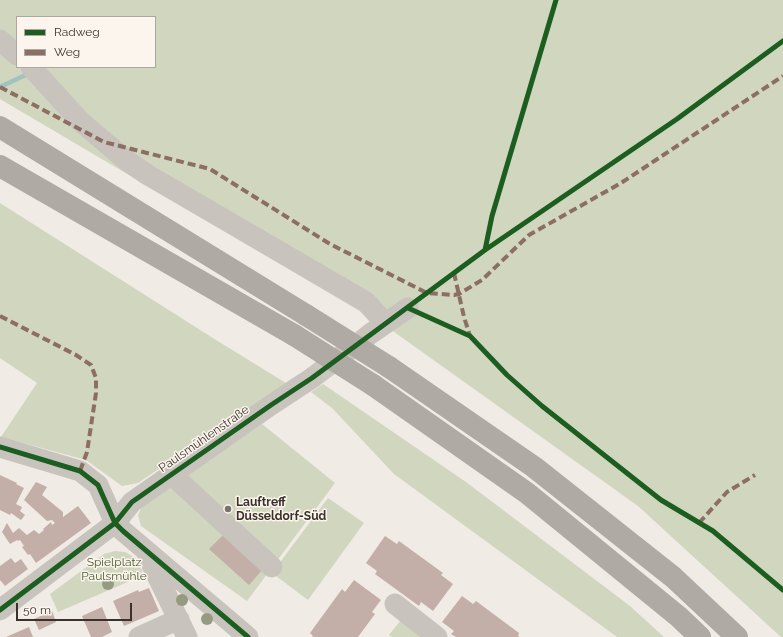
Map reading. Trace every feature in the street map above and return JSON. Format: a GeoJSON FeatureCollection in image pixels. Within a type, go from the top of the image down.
{"type":"FeatureCollection","features":[{"type":"Feature","properties":{"kind":"highway"},"geometry":{"type":"LineString","coordinates":[[0,127],[389,367],[534,467],[673,577],[738,637]]}},
{"type":"Feature","properties":{"kind":"highway"},"geometry":{"type":"LineString","coordinates":[[0,166],[294,335],[373,386],[527,493],[679,617],[700,637]]}},
{"type":"Feature","properties":{"kind":"street"},"geometry":{"type":"LineString","coordinates":[[0,40],[16,54]]}},
{"type":"Feature","properties":{"kind":"street"},"geometry":{"type":"LineString","coordinates":[[36,72],[81,122],[126,160],[366,302],[377,328],[408,308]]}},
{"type":"Feature","properties":{"kind":"street","name":"Paulsmühlenstraße"},"geometry":{"type":"LineString","coordinates":[[0,610],[115,523],[132,502],[312,378]]}},
{"type":"Feature","properties":{"kind":"street"},"geometry":{"type":"LineString","coordinates":[[0,447],[80,471],[98,485],[115,523],[248,637]]}},
{"type":"Feature","properties":{"kind":"street"},"geometry":{"type":"LineString","coordinates":[[171,474],[272,567]]}},
{"type":"Feature","properties":{"kind":"street"},"geometry":{"type":"LineString","coordinates":[[139,637],[183,628],[144,549]]}},
{"type":"Feature","properties":{"kind":"street"},"geometry":{"type":"LineString","coordinates":[[395,604],[437,637]]}},
{"type":"Feature","properties":{"kind":"green space"},"geometry":{"type":"Polygon","coordinates":[[[0,0],[783,0],[783,637],[781,637],[638,506],[390,329],[0,99],[0,0]]]}},
{"type":"Feature","properties":{"kind":"green space"},"geometry":{"type":"Polygon","coordinates":[[[0,203],[286,383],[138,483],[122,486],[86,460],[1,437],[37,383],[0,358],[0,203]]]}},
{"type":"Feature","properties":{"kind":"green space"},"geometry":{"type":"Polygon","coordinates":[[[323,384],[466,482],[630,606],[664,637],[617,637],[394,474],[332,408],[311,392],[323,384]]]}},
{"type":"Feature","properties":{"kind":"green space","name":"Lauftreff Düsseldorf-Süd"},"geometry":{"type":"Polygon","coordinates":[[[262,424],[335,483],[247,601],[141,526],[138,515],[143,504],[262,424]]]}},
{"type":"Feature","properties":{"kind":"green space"},"geometry":{"type":"Polygon","coordinates":[[[328,498],[364,523],[308,600],[272,573],[328,498]]]}},
{"type":"Feature","properties":{"kind":"green space","name":"Spielplatz Paulsmühle"},"geometry":{"type":"Polygon","coordinates":[[[115,551],[125,552],[136,558],[144,575],[58,612],[50,594],[104,554],[115,551]]]}},
{"type":"Feature","properties":{"kind":"green space"},"geometry":{"type":"Polygon","coordinates":[[[401,620],[423,637],[392,637],[389,635],[401,620]]]}},
{"type":"Feature","properties":{"kind":"building"},"geometry":{"type":"Polygon","coordinates":[[[0,475],[24,488],[16,504],[22,507],[20,511],[25,515],[21,520],[11,513],[10,515],[0,510],[0,475]]]}},
{"type":"Feature","properties":{"kind":"building"},"geometry":{"type":"Polygon","coordinates":[[[36,482],[47,487],[42,495],[63,512],[63,517],[78,506],[91,523],[36,563],[30,554],[28,555],[22,547],[24,546],[20,540],[10,544],[2,532],[7,523],[13,533],[19,528],[27,535],[34,530],[39,534],[51,522],[52,525],[55,523],[52,520],[47,521],[24,500],[36,482]]]}},
{"type":"Feature","properties":{"kind":"building"},"geometry":{"type":"Polygon","coordinates":[[[224,534],[263,569],[249,585],[209,549],[224,534]]]}},
{"type":"Feature","properties":{"kind":"building"},"geometry":{"type":"Polygon","coordinates":[[[385,536],[397,544],[399,541],[443,573],[441,575],[453,584],[433,611],[421,602],[419,606],[375,574],[377,571],[366,563],[385,536]]]}},
{"type":"Feature","properties":{"kind":"building"},"geometry":{"type":"Polygon","coordinates":[[[11,558],[15,563],[21,559],[28,569],[5,586],[0,580],[0,566],[11,558]]]}},
{"type":"Feature","properties":{"kind":"building"},"geometry":{"type":"Polygon","coordinates":[[[354,580],[381,600],[372,612],[375,614],[358,637],[312,637],[313,636],[310,633],[342,589],[345,592],[354,580]]]}},
{"type":"Feature","properties":{"kind":"building"},"geometry":{"type":"Polygon","coordinates":[[[149,588],[159,611],[124,626],[113,601],[138,590],[139,592],[149,588]]]}},
{"type":"Feature","properties":{"kind":"building"},"geometry":{"type":"Polygon","coordinates":[[[462,596],[473,604],[476,601],[519,633],[518,636],[520,637],[456,637],[451,634],[454,631],[442,622],[462,596]]]}},
{"type":"Feature","properties":{"kind":"building"},"geometry":{"type":"Polygon","coordinates":[[[102,607],[112,632],[102,637],[91,637],[82,616],[102,607]]]}},
{"type":"Feature","properties":{"kind":"building"},"geometry":{"type":"Polygon","coordinates":[[[52,611],[56,622],[39,630],[34,619],[52,611]]]}},
{"type":"Feature","properties":{"kind":"building"},"geometry":{"type":"Polygon","coordinates":[[[29,627],[33,637],[6,637],[29,627]]]}},
{"type":"Feature","properties":{"kind":"waterway"},"geometry":{"type":"LineString","coordinates":[[0,87],[30,73]]}},
{"type":"Feature","properties":{"kind":"tunnel"},"geometry":{"type":"LineString","coordinates":[[312,378],[369,335]]}},
{"type":"Feature","properties":{"kind":"marked path"},"geometry":{"type":"LineString","coordinates":[[0,87],[104,142],[210,169],[330,244],[427,293],[454,295],[459,294],[482,280],[529,235],[621,183],[783,76]]}},
{"type":"Feature","properties":{"kind":"marked path"},"geometry":{"type":"LineString","coordinates":[[454,273],[470,336]]}},
{"type":"Feature","properties":{"kind":"marked path"},"geometry":{"type":"LineString","coordinates":[[0,316],[76,355],[91,365],[96,378],[96,393],[87,452],[80,471]]}},
{"type":"Feature","properties":{"kind":"marked path"},"geometry":{"type":"LineString","coordinates":[[699,523],[727,492],[755,475]]}},
{"type":"Feature","properties":{"kind":"cycle path"},"geometry":{"type":"LineString","coordinates":[[485,250],[492,216],[556,0]]}},
{"type":"Feature","properties":{"kind":"cycle path"},"geometry":{"type":"LineString","coordinates":[[0,610],[115,523],[132,502],[312,378],[485,250],[677,119],[783,41]]}},
{"type":"Feature","properties":{"kind":"cycle path"},"geometry":{"type":"LineString","coordinates":[[408,308],[470,336],[507,375],[542,406],[661,500],[713,531],[783,590]]}},
{"type":"Feature","properties":{"kind":"cycle path"},"geometry":{"type":"LineString","coordinates":[[0,447],[80,471],[98,485],[115,523],[123,531],[248,637]]}},
{"type":"Feature","properties":{"kind":"place","name":"Lauftreff Düsseldorf-Süd"},"geometry":{"type":"Point","coordinates":[228,509]}}]}
